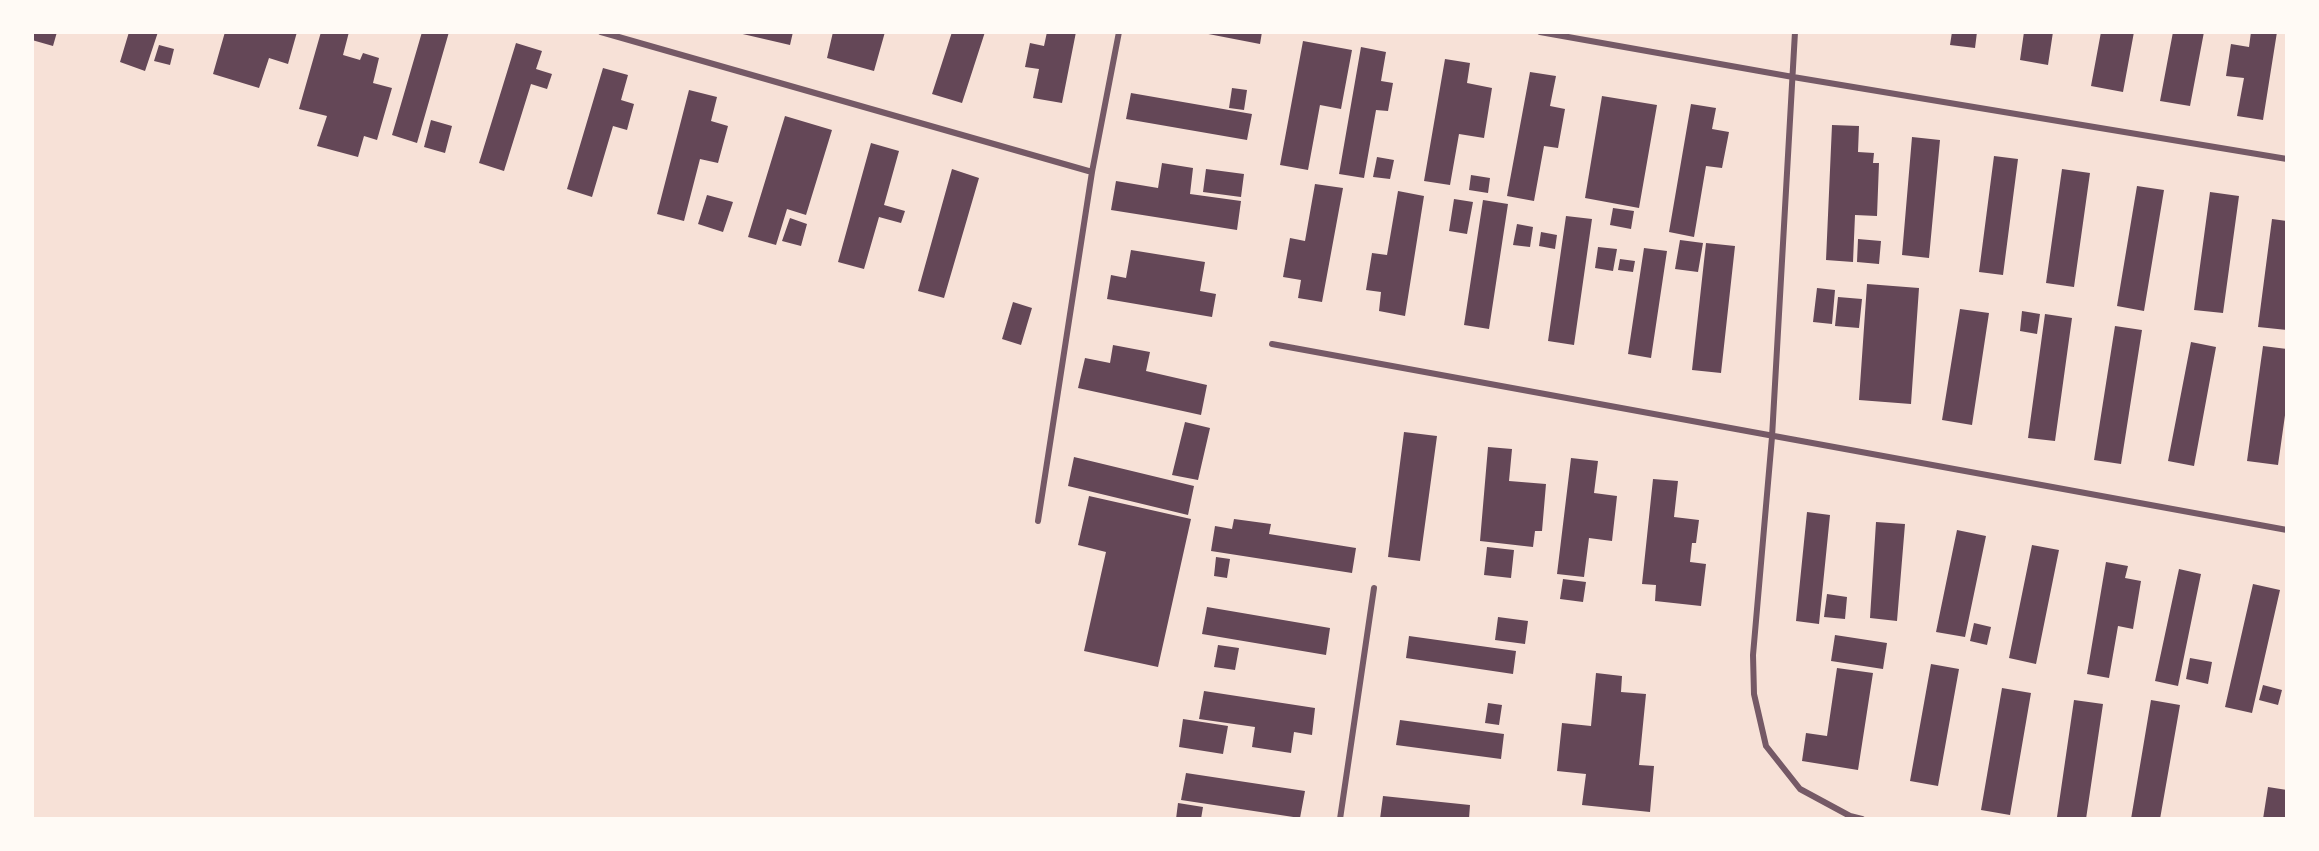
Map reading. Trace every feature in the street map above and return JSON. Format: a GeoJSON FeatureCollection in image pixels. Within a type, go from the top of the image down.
{"type":"FeatureCollection","features":[{"type":"Feature","properties":{"kind":"lane"},"geometry":{"type":"LineString","coordinates":[[601,32],[1092,172]]}},
{"type":"Feature","properties":{"kind":"lane"},"geometry":{"type":"LineString","coordinates":[[1038,521],[1092,172],[1119,32]]}},
{"type":"Feature","properties":{"kind":"lane"},"geometry":{"type":"LineString","coordinates":[[1540,32],[2287,159]]}},
{"type":"Feature","properties":{"kind":"lane"},"geometry":{"type":"LineString","coordinates":[[1795,32],[1772,437],[1753,655],[1754,694],[1766,746],[1800,789],[1850,816],[1862,819]]}},
{"type":"Feature","properties":{"kind":"lane"},"geometry":{"type":"LineString","coordinates":[[1272,344],[2287,530]]}},
{"type":"Feature","properties":{"kind":"lane"},"geometry":{"type":"LineString","coordinates":[[1340,819],[1374,588]]}},
{"type":"Feature","properties":{"kind":"building"},"geometry":{"type":"Polygon","coordinates":[[[32,32],[57,32],[53,46],[32,40],[32,32]]]}},
{"type":"Feature","properties":{"kind":"building"},"geometry":{"type":"Polygon","coordinates":[[[129,32],[158,32],[145,71],[120,62],[129,32]]]}},
{"type":"Feature","properties":{"kind":"building"},"geometry":{"type":"Polygon","coordinates":[[[225,32],[297,32],[288,64],[269,58],[259,88],[213,74],[225,32]]]}},
{"type":"Feature","properties":{"kind":"building"},"geometry":{"type":"Polygon","coordinates":[[[321,32],[349,32],[343,55],[360,60],[363,53],[379,58],[373,83],[392,88],[377,140],[364,136],[358,157],[317,146],[327,116],[299,109],[321,32]]]}},
{"type":"Feature","properties":{"kind":"building"},"geometry":{"type":"Polygon","coordinates":[[[422,32],[449,32],[417,143],[392,135],[422,32]]]}},
{"type":"Feature","properties":{"kind":"building"},"geometry":{"type":"Polygon","coordinates":[[[734,32],[793,32],[790,45],[734,32]]]}},
{"type":"Feature","properties":{"kind":"building"},"geometry":{"type":"Polygon","coordinates":[[[833,32],[885,32],[874,71],[827,58],[833,32]]]}},
{"type":"Feature","properties":{"kind":"building"},"geometry":{"type":"Polygon","coordinates":[[[952,32],[985,32],[962,103],[932,94],[952,32]]]}},
{"type":"Feature","properties":{"kind":"building"},"geometry":{"type":"Polygon","coordinates":[[[1047,32],[1076,32],[1062,103],[1033,98],[1039,69],[1025,67],[1030,43],[1044,46],[1047,32]]]}},
{"type":"Feature","properties":{"kind":"building"},"geometry":{"type":"Polygon","coordinates":[[[1198,32],[1262,32],[1260,44],[1198,32]]]}},
{"type":"Feature","properties":{"kind":"building"},"geometry":{"type":"Polygon","coordinates":[[[1952,32],[1977,32],[1975,48],[1950,45],[1952,32]]]}},
{"type":"Feature","properties":{"kind":"building"},"geometry":{"type":"Polygon","coordinates":[[[2024,32],[2053,32],[2048,65],[2020,60],[2024,32]]]}},
{"type":"Feature","properties":{"kind":"building"},"geometry":{"type":"Polygon","coordinates":[[[2101,32],[2134,32],[2123,92],[2091,86],[2101,32]]]}},
{"type":"Feature","properties":{"kind":"building"},"geometry":{"type":"Polygon","coordinates":[[[2173,32],[2204,32],[2190,106],[2160,101],[2173,32]]]}},
{"type":"Feature","properties":{"kind":"building"},"geometry":{"type":"Polygon","coordinates":[[[2251,32],[2277,32],[2263,120],[2237,116],[2244,78],[2226,76],[2231,44],[2249,47],[2251,32]]]}},
{"type":"Feature","properties":{"kind":"building"},"geometry":{"type":"Polygon","coordinates":[[[1303,41],[1352,50],[1341,109],[1320,105],[1308,170],[1280,165],[1303,41]]]}},
{"type":"Feature","properties":{"kind":"building"},"geometry":{"type":"Polygon","coordinates":[[[516,43],[542,51],[536,69],[552,74],[547,89],[531,84],[504,171],[479,163],[516,43]]]}},
{"type":"Feature","properties":{"kind":"building"},"geometry":{"type":"Polygon","coordinates":[[[159,45],[174,49],[170,65],[154,61],[159,45]]]}},
{"type":"Feature","properties":{"kind":"building"},"geometry":{"type":"Polygon","coordinates":[[[1361,47],[1386,52],[1381,81],[1393,83],[1388,111],[1376,110],[1364,178],[1339,174],[1361,47]]]}},
{"type":"Feature","properties":{"kind":"building"},"geometry":{"type":"Polygon","coordinates":[[[1445,59],[1470,63],[1467,83],[1492,88],[1484,138],[1459,134],[1450,185],[1424,181],[1445,59]]]}},
{"type":"Feature","properties":{"kind":"building"},"geometry":{"type":"Polygon","coordinates":[[[603,68],[628,75],[621,100],[634,104],[627,130],[613,126],[592,197],[567,189],[603,68]]]}},
{"type":"Feature","properties":{"kind":"building"},"geometry":{"type":"Polygon","coordinates":[[[1530,72],[1556,76],[1550,106],[1565,109],[1558,148],[1544,146],[1534,201],[1507,196],[1530,72]]]}},
{"type":"Feature","properties":{"kind":"building"},"geometry":{"type":"Polygon","coordinates":[[[1232,88],[1247,90],[1244,110],[1229,108],[1232,88]]]}},
{"type":"Feature","properties":{"kind":"building"},"geometry":{"type":"Polygon","coordinates":[[[689,90],[717,97],[711,121],[728,126],[718,163],[700,159],[684,221],[657,214],[689,90]]]}},
{"type":"Feature","properties":{"kind":"building"},"geometry":{"type":"Polygon","coordinates":[[[1131,93],[1252,114],[1247,140],[1126,119],[1131,93]]]}},
{"type":"Feature","properties":{"kind":"building"},"geometry":{"type":"Polygon","coordinates":[[[1602,96],[1657,105],[1639,208],[1585,198],[1602,96]]]}},
{"type":"Feature","properties":{"kind":"building"},"geometry":{"type":"Polygon","coordinates":[[[1691,104],[1716,108],[1712,129],[1729,132],[1722,168],[1706,166],[1694,237],[1669,232],[1691,104]]]}},
{"type":"Feature","properties":{"kind":"building"},"geometry":{"type":"Polygon","coordinates":[[[785,116],[832,130],[806,215],[787,209],[776,245],[748,237],[785,116]]]}},
{"type":"Feature","properties":{"kind":"building"},"geometry":{"type":"Polygon","coordinates":[[[431,120],[452,126],[445,153],[424,147],[431,120]]]}},
{"type":"Feature","properties":{"kind":"building"},"geometry":{"type":"Polygon","coordinates":[[[1832,125],[1859,126],[1858,152],[1874,153],[1873,163],[1879,163],[1877,216],[1855,215],[1853,262],[1826,260],[1832,125]]]}},
{"type":"Feature","properties":{"kind":"building"},"geometry":{"type":"Polygon","coordinates":[[[1912,137],[1940,140],[1929,258],[1902,255],[1912,137]]]}},
{"type":"Feature","properties":{"kind":"building"},"geometry":{"type":"Polygon","coordinates":[[[871,143],[899,151],[884,205],[905,211],[901,223],[879,217],[864,269],[838,262],[871,143]]]}},
{"type":"Feature","properties":{"kind":"building"},"geometry":{"type":"Polygon","coordinates":[[[1994,156],[2018,159],[2003,275],[1979,272],[1994,156]]]}},
{"type":"Feature","properties":{"kind":"building"},"geometry":{"type":"Polygon","coordinates":[[[1377,157],[1394,160],[1390,179],[1373,177],[1377,157]]]}},
{"type":"Feature","properties":{"kind":"building"},"geometry":{"type":"Polygon","coordinates":[[[1162,163],[1193,168],[1190,194],[1241,201],[1237,230],[1111,210],[1116,181],[1158,188],[1162,163]]]}},
{"type":"Feature","properties":{"kind":"building"},"geometry":{"type":"Polygon","coordinates":[[[952,169],[979,178],[944,298],[918,291],[952,169]]]}},
{"type":"Feature","properties":{"kind":"building"},"geometry":{"type":"Polygon","coordinates":[[[1206,169],[1244,174],[1241,197],[1203,192],[1206,169]]]}},
{"type":"Feature","properties":{"kind":"building"},"geometry":{"type":"Polygon","coordinates":[[[2062,169],[2090,173],[2074,287],[2046,283],[2062,169]]]}},
{"type":"Feature","properties":{"kind":"building"},"geometry":{"type":"Polygon","coordinates":[[[1471,175],[1490,178],[1488,193],[1469,190],[1471,175]]]}},
{"type":"Feature","properties":{"kind":"building"},"geometry":{"type":"Polygon","coordinates":[[[1315,184],[1343,188],[1322,302],[1298,298],[1301,280],[1283,277],[1290,238],[1305,241],[1315,184]]]}},
{"type":"Feature","properties":{"kind":"building"},"geometry":{"type":"Polygon","coordinates":[[[2137,186],[2164,190],[2144,311],[2117,306],[2137,186]]]}},
{"type":"Feature","properties":{"kind":"building"},"geometry":{"type":"Polygon","coordinates":[[[1398,191],[1424,196],[1405,316],[1379,311],[1381,292],[1366,290],[1372,253],[1387,255],[1398,191]]]}},
{"type":"Feature","properties":{"kind":"building"},"geometry":{"type":"Polygon","coordinates":[[[2210,192],[2239,196],[2223,313],[2194,310],[2210,192]]]}},
{"type":"Feature","properties":{"kind":"building"},"geometry":{"type":"Polygon","coordinates":[[[707,195],[733,202],[723,232],[698,224],[707,195]]]}},
{"type":"Feature","properties":{"kind":"building"},"geometry":{"type":"Polygon","coordinates":[[[1454,199],[1473,202],[1467,234],[1449,231],[1454,199]]]}},
{"type":"Feature","properties":{"kind":"building"},"geometry":{"type":"Polygon","coordinates":[[[1483,200],[1508,204],[1489,329],[1464,325],[1483,200]]]}},
{"type":"Feature","properties":{"kind":"building"},"geometry":{"type":"Polygon","coordinates":[[[1613,208],[1634,211],[1631,229],[1610,225],[1613,208]]]}},
{"type":"Feature","properties":{"kind":"building"},"geometry":{"type":"Polygon","coordinates":[[[1566,216],[1592,219],[1574,345],[1548,341],[1566,216]]]}},
{"type":"Feature","properties":{"kind":"building"},"geometry":{"type":"Polygon","coordinates":[[[790,218],[807,224],[801,246],[782,241],[790,218]]]}},
{"type":"Feature","properties":{"kind":"building"},"geometry":{"type":"Polygon","coordinates":[[[2272,219],[2287,221],[2287,330],[2258,327],[2272,219]]]}},
{"type":"Feature","properties":{"kind":"building"},"geometry":{"type":"Polygon","coordinates":[[[1517,224],[1533,227],[1530,247],[1513,245],[1517,224]]]}},
{"type":"Feature","properties":{"kind":"building"},"geometry":{"type":"Polygon","coordinates":[[[1541,232],[1557,235],[1555,249],[1539,246],[1541,232]]]}},
{"type":"Feature","properties":{"kind":"building"},"geometry":{"type":"Polygon","coordinates":[[[1858,239],[1881,241],[1879,264],[1857,262],[1858,239]]]}},
{"type":"Feature","properties":{"kind":"building"},"geometry":{"type":"Polygon","coordinates":[[[1680,240],[1703,243],[1698,272],[1675,269],[1680,240]]]}},
{"type":"Feature","properties":{"kind":"building"},"geometry":{"type":"Polygon","coordinates":[[[1706,243],[1735,246],[1721,373],[1692,370],[1706,243]]]}},
{"type":"Feature","properties":{"kind":"building"},"geometry":{"type":"Polygon","coordinates":[[[1598,247],[1617,249],[1613,271],[1595,268],[1598,247]]]}},
{"type":"Feature","properties":{"kind":"building"},"geometry":{"type":"Polygon","coordinates":[[[1644,248],[1667,251],[1651,358],[1628,354],[1644,248]]]}},
{"type":"Feature","properties":{"kind":"building"},"geometry":{"type":"Polygon","coordinates":[[[1131,250],[1205,262],[1200,291],[1216,294],[1212,317],[1107,299],[1111,275],[1126,278],[1131,250]]]}},
{"type":"Feature","properties":{"kind":"building"},"geometry":{"type":"Polygon","coordinates":[[[1620,259],[1635,261],[1633,272],[1618,270],[1620,259]]]}},
{"type":"Feature","properties":{"kind":"building"},"geometry":{"type":"Polygon","coordinates":[[[1867,284],[1919,288],[1911,404],[1859,400],[1867,284]]]}},
{"type":"Feature","properties":{"kind":"building"},"geometry":{"type":"Polygon","coordinates":[[[1817,288],[1835,290],[1832,324],[1813,322],[1817,288]]]}},
{"type":"Feature","properties":{"kind":"building"},"geometry":{"type":"Polygon","coordinates":[[[1838,297],[1862,299],[1859,328],[1835,326],[1838,297]]]}},
{"type":"Feature","properties":{"kind":"building"},"geometry":{"type":"Polygon","coordinates":[[[1013,302],[1032,308],[1021,345],[1002,339],[1013,302]]]}},
{"type":"Feature","properties":{"kind":"building"},"geometry":{"type":"Polygon","coordinates":[[[1960,309],[1989,313],[1972,425],[1942,420],[1960,309]]]}},
{"type":"Feature","properties":{"kind":"building"},"geometry":{"type":"Polygon","coordinates":[[[2022,311],[2040,314],[2037,334],[2020,331],[2022,311]]]}},
{"type":"Feature","properties":{"kind":"building"},"geometry":{"type":"Polygon","coordinates":[[[2045,314],[2072,318],[2055,441],[2028,438],[2045,314]]]}},
{"type":"Feature","properties":{"kind":"building"},"geometry":{"type":"Polygon","coordinates":[[[2115,326],[2142,330],[2121,464],[2094,460],[2115,326]]]}},
{"type":"Feature","properties":{"kind":"building"},"geometry":{"type":"Polygon","coordinates":[[[2191,342],[2216,347],[2194,466],[2168,461],[2191,342]]]}},
{"type":"Feature","properties":{"kind":"building"},"geometry":{"type":"Polygon","coordinates":[[[1113,345],[1150,352],[1146,371],[1207,385],[1201,415],[1078,388],[1085,358],[1110,363],[1113,345]]]}},
{"type":"Feature","properties":{"kind":"building"},"geometry":{"type":"Polygon","coordinates":[[[2263,346],[2287,349],[2287,401],[2278,465],[2247,461],[2263,346]]]}},
{"type":"Feature","properties":{"kind":"building"},"geometry":{"type":"Polygon","coordinates":[[[1185,422],[1210,428],[1198,480],[1172,475],[1185,422]]]}},
{"type":"Feature","properties":{"kind":"building"},"geometry":{"type":"Polygon","coordinates":[[[1404,432],[1437,436],[1420,561],[1388,557],[1404,432]]]}},
{"type":"Feature","properties":{"kind":"building"},"geometry":{"type":"Polygon","coordinates":[[[1488,447],[1512,449],[1509,481],[1546,484],[1542,531],[1535,531],[1533,547],[1480,541],[1488,447]]]}},
{"type":"Feature","properties":{"kind":"building"},"geometry":{"type":"Polygon","coordinates":[[[1074,457],[1194,486],[1188,515],[1068,486],[1074,457]]]}},
{"type":"Feature","properties":{"kind":"building"},"geometry":{"type":"Polygon","coordinates":[[[1571,458],[1598,461],[1594,493],[1617,496],[1612,541],[1589,538],[1584,577],[1557,574],[1571,458]]]}},
{"type":"Feature","properties":{"kind":"building"},"geometry":{"type":"Polygon","coordinates":[[[1653,479],[1678,481],[1674,517],[1699,520],[1690,562],[1706,564],[1701,606],[1655,601],[1656,585],[1642,584],[1653,479]]]}},
{"type":"Feature","properties":{"kind":"building"},"geometry":{"type":"Polygon","coordinates":[[[1089,496],[1191,519],[1158,667],[1084,651],[1106,552],[1078,545],[1089,496]]]}},
{"type":"Feature","properties":{"kind":"building"},"geometry":{"type":"Polygon","coordinates":[[[1807,512],[1830,515],[1819,624],[1796,621],[1807,512]]]}},
{"type":"Feature","properties":{"kind":"building"},"geometry":{"type":"Polygon","coordinates":[[[1234,519],[1271,524],[1269,534],[1356,548],[1352,573],[1211,551],[1215,526],[1232,529],[1234,519]]]}},
{"type":"Feature","properties":{"kind":"building"},"geometry":{"type":"Polygon","coordinates":[[[1876,522],[1905,524],[1897,621],[1870,618],[1876,522]]]}},
{"type":"Feature","properties":{"kind":"building"},"geometry":{"type":"Polygon","coordinates":[[[1957,530],[1986,536],[1965,637],[1936,632],[1957,530]]]}},
{"type":"Feature","properties":{"kind":"building"},"geometry":{"type":"Polygon","coordinates":[[[2032,545],[2059,550],[2036,664],[2009,658],[2032,545]]]}},
{"type":"Feature","properties":{"kind":"building"},"geometry":{"type":"Polygon","coordinates":[[[1487,547],[1514,550],[1511,578],[1484,575],[1487,547]]]}},
{"type":"Feature","properties":{"kind":"building"},"geometry":{"type":"Polygon","coordinates":[[[1216,557],[1230,559],[1227,578],[1214,576],[1216,557]]]}},
{"type":"Feature","properties":{"kind":"building"},"geometry":{"type":"Polygon","coordinates":[[[2106,562],[2128,566],[2125,578],[2141,581],[2133,629],[2118,626],[2109,678],[2087,674],[2106,562]]]}},
{"type":"Feature","properties":{"kind":"building"},"geometry":{"type":"Polygon","coordinates":[[[2179,569],[2201,574],[2178,686],[2155,681],[2179,569]]]}},
{"type":"Feature","properties":{"kind":"building"},"geometry":{"type":"Polygon","coordinates":[[[1563,579],[1586,582],[1583,602],[1560,599],[1563,579]]]}},
{"type":"Feature","properties":{"kind":"building"},"geometry":{"type":"Polygon","coordinates":[[[2253,584],[2280,590],[2252,713],[2225,707],[2253,584]]]}},
{"type":"Feature","properties":{"kind":"building"},"geometry":{"type":"Polygon","coordinates":[[[1827,594],[1847,597],[1845,619],[1824,617],[1827,594]]]}},
{"type":"Feature","properties":{"kind":"building"},"geometry":{"type":"Polygon","coordinates":[[[1207,607],[1330,628],[1326,655],[1202,634],[1207,607]]]}},
{"type":"Feature","properties":{"kind":"building"},"geometry":{"type":"Polygon","coordinates":[[[1498,617],[1528,621],[1525,644],[1495,640],[1498,617]]]}},
{"type":"Feature","properties":{"kind":"building"},"geometry":{"type":"Polygon","coordinates":[[[1974,623],[1991,627],[1987,645],[1970,641],[1974,623]]]}},
{"type":"Feature","properties":{"kind":"building"},"geometry":{"type":"Polygon","coordinates":[[[1835,635],[1887,643],[1883,669],[1831,661],[1835,635]]]}},
{"type":"Feature","properties":{"kind":"building"},"geometry":{"type":"Polygon","coordinates":[[[1409,636],[1516,651],[1513,674],[1406,658],[1409,636]]]}},
{"type":"Feature","properties":{"kind":"building"},"geometry":{"type":"Polygon","coordinates":[[[1218,645],[1239,648],[1235,670],[1214,667],[1218,645]]]}},
{"type":"Feature","properties":{"kind":"building"},"geometry":{"type":"Polygon","coordinates":[[[2190,658],[2212,662],[2208,684],[2186,679],[2190,658]]]}},
{"type":"Feature","properties":{"kind":"building"},"geometry":{"type":"Polygon","coordinates":[[[1931,664],[1959,669],[1938,786],[1910,781],[1931,664]]]}},
{"type":"Feature","properties":{"kind":"building"},"geometry":{"type":"Polygon","coordinates":[[[1837,668],[1873,673],[1858,770],[1802,761],[1806,733],[1827,736],[1837,668]]]}},
{"type":"Feature","properties":{"kind":"building"},"geometry":{"type":"Polygon","coordinates":[[[1596,673],[1622,676],[1621,692],[1646,694],[1639,765],[1654,766],[1650,812],[1582,805],[1586,774],[1557,771],[1562,723],[1591,726],[1596,673]]]}},
{"type":"Feature","properties":{"kind":"building"},"geometry":{"type":"Polygon","coordinates":[[[2263,685],[2282,690],[2278,705],[2259,700],[2263,685]]]}},
{"type":"Feature","properties":{"kind":"building"},"geometry":{"type":"Polygon","coordinates":[[[2002,688],[2031,693],[2010,815],[1981,810],[2002,688]]]}},
{"type":"Feature","properties":{"kind":"building"},"geometry":{"type":"Polygon","coordinates":[[[1204,691],[1315,708],[1312,735],[1294,732],[1291,753],[1252,747],[1255,727],[1199,719],[1204,691]]]}},
{"type":"Feature","properties":{"kind":"building"},"geometry":{"type":"Polygon","coordinates":[[[2074,700],[2103,704],[2086,819],[2057,817],[2074,700]]]}},
{"type":"Feature","properties":{"kind":"building"},"geometry":{"type":"Polygon","coordinates":[[[2151,700],[2180,705],[2160,819],[2131,819],[2151,700]]]}},
{"type":"Feature","properties":{"kind":"building"},"geometry":{"type":"Polygon","coordinates":[[[1488,703],[1502,705],[1499,725],[1485,723],[1488,703]]]}},
{"type":"Feature","properties":{"kind":"building"},"geometry":{"type":"Polygon","coordinates":[[[1183,719],[1228,726],[1223,754],[1179,747],[1183,719]]]}},
{"type":"Feature","properties":{"kind":"building"},"geometry":{"type":"Polygon","coordinates":[[[1400,720],[1504,734],[1501,759],[1396,745],[1400,720]]]}},
{"type":"Feature","properties":{"kind":"building"},"geometry":{"type":"Polygon","coordinates":[[[1186,773],[1305,791],[1300,818],[1181,800],[1186,773]]]}},
{"type":"Feature","properties":{"kind":"building"},"geometry":{"type":"Polygon","coordinates":[[[2268,787],[2287,790],[2287,819],[2263,819],[2268,787]]]}},
{"type":"Feature","properties":{"kind":"building"},"geometry":{"type":"Polygon","coordinates":[[[1383,796],[1470,805],[1469,819],[1380,819],[1383,796]]]}},
{"type":"Feature","properties":{"kind":"building"},"geometry":{"type":"Polygon","coordinates":[[[1178,803],[1203,807],[1201,819],[1176,819],[1178,803]]]}}]}
